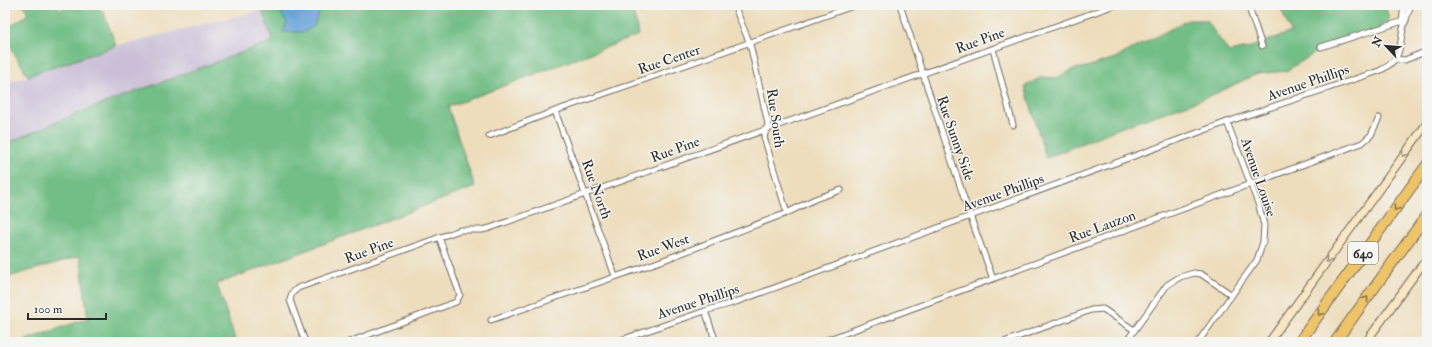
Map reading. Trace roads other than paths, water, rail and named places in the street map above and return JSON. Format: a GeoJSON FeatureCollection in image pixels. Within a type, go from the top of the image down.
{"type":"FeatureCollection","features":[{"type":"Feature","properties":{"kind":"highway","name":"640"},"geometry":{"type":"LineString","coordinates":[[1299,342],[1427,165]]}},
{"type":"Feature","properties":{"kind":"highway","name":"640"},"geometry":{"type":"LineString","coordinates":[[1335,342],[1427,215]]}},
{"type":"Feature","properties":{"kind":"main road"},"geometry":{"type":"LineString","coordinates":[[1269,342],[1427,123]]}},
{"type":"Feature","properties":{"kind":"main road"},"geometry":{"type":"LineString","coordinates":[[1366,342],[1427,258]]}},
{"type":"Feature","properties":{"kind":"street","name":"Rue South"},"geometry":{"type":"LineString","coordinates":[[734,5],[750,44],[768,124],[764,137],[787,213]]}},
{"type":"Feature","properties":{"kind":"street","name":"Rue Center"},"geometry":{"type":"LineString","coordinates":[[489,136],[555,111],[750,44],[856,5]]}},
{"type":"Feature","properties":{"kind":"street","name":"Rue Sunny Side"},"geometry":{"type":"LineString","coordinates":[[900,5],[970,216],[993,278]]}},
{"type":"Feature","properties":{"kind":"street","name":"Rue Pine"},"geometry":{"type":"LineString","coordinates":[[305,342],[290,302],[291,296],[295,290],[460,230],[482,230],[586,194],[1114,5]]}},
{"type":"Feature","properties":{"kind":"street"},"geometry":{"type":"LineString","coordinates":[[1248,5],[1262,46]]}},
{"type":"Feature","properties":{"kind":"street"},"geometry":{"type":"LineString","coordinates":[[1395,59],[1401,46],[1404,5]]}},
{"type":"Feature","properties":{"kind":"street"},"geometry":{"type":"LineString","coordinates":[[1321,47],[1404,20],[1411,5]]}},
{"type":"Feature","properties":{"kind":"street"},"geometry":{"type":"LineString","coordinates":[[993,49],[1013,125]]}},
{"type":"Feature","properties":{"kind":"street","name":"Avenue Phillips"},"geometry":{"type":"LineString","coordinates":[[615,342],[736,302],[1227,122],[1379,71],[1395,59],[1405,60],[1427,51]]}},
{"type":"Feature","properties":{"kind":"street","name":"Rue North"},"geometry":{"type":"LineString","coordinates":[[555,111],[615,276]]}},
{"type":"Feature","properties":{"kind":"street","name":"Rue Lauzon"},"geometry":{"type":"LineString","coordinates":[[821,342],[1362,143],[1372,133],[1379,118]]}},
{"type":"Feature","properties":{"kind":"street","name":"Avenue Louise"},"geometry":{"type":"LineString","coordinates":[[1198,342],[1257,260],[1263,242],[1264,225],[1251,184],[1227,122]]}},
{"type":"Feature","properties":{"kind":"street","name":"Rue West"},"geometry":{"type":"LineString","coordinates":[[491,320],[787,213],[815,199],[841,190]]}},
{"type":"Feature","properties":{"kind":"street"},"geometry":{"type":"LineString","coordinates":[[349,342],[456,302],[460,295],[439,237]]}},
{"type":"Feature","properties":{"kind":"street"},"geometry":{"type":"LineString","coordinates":[[1126,342],[1167,284],[1180,277],[1194,272],[1201,274],[1232,295]]}},
{"type":"Feature","properties":{"kind":"street"},"geometry":{"type":"LineString","coordinates":[[1004,342],[1091,310],[1103,309],[1134,330]]}},
{"type":"Feature","properties":{"kind":"street"},"geometry":{"type":"LineString","coordinates":[[705,311],[716,342]]}},
{"type":"Feature","properties":{"kind":"water"},"geometry":{"type":"Polygon","coordinates":[[[276,5],[323,5],[315,21],[315,25],[304,32],[283,32],[287,23],[276,5]]]}}]}
